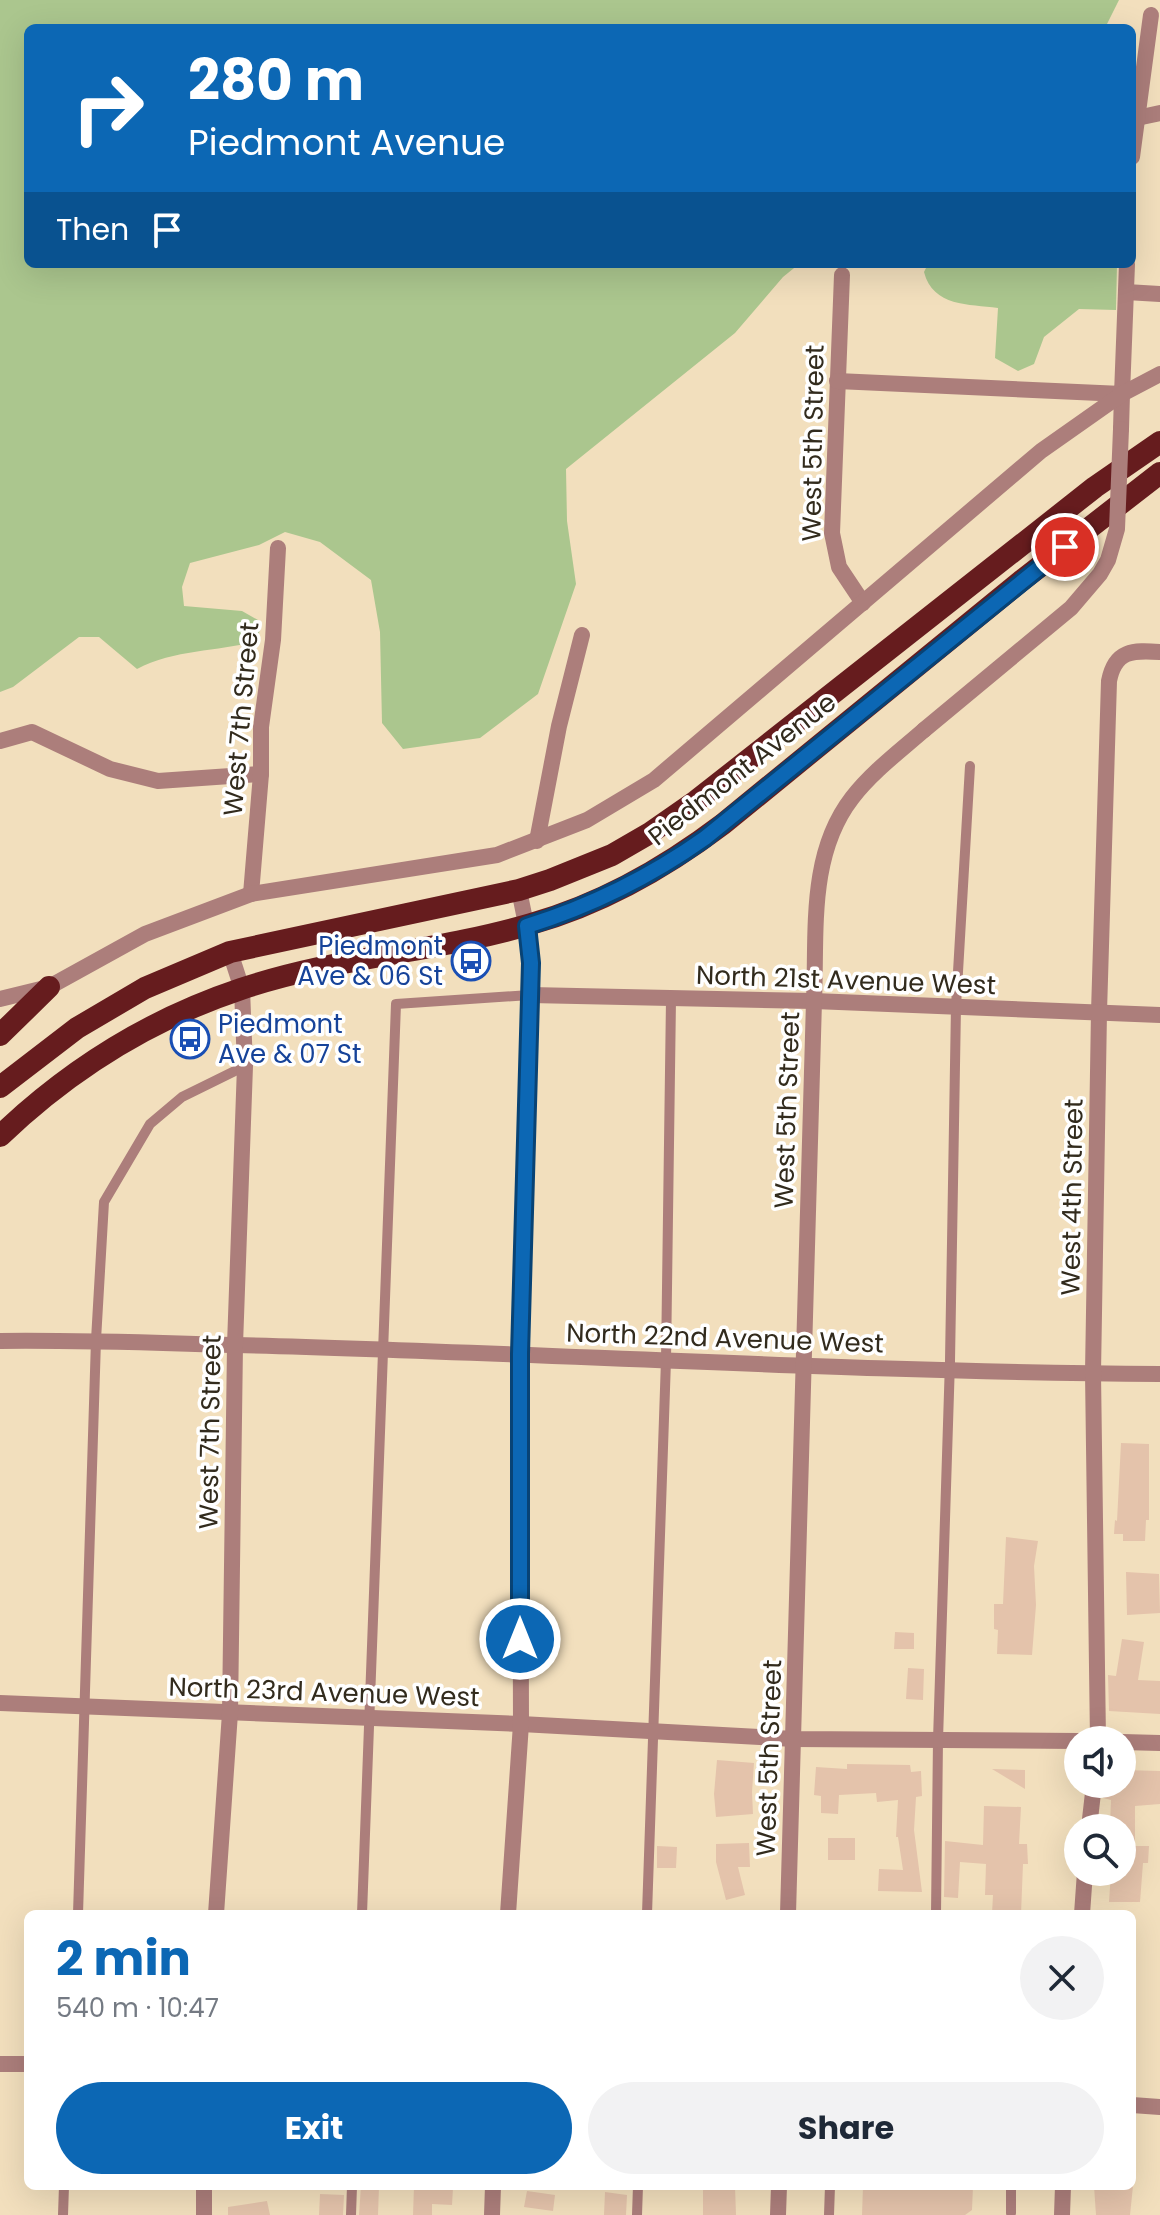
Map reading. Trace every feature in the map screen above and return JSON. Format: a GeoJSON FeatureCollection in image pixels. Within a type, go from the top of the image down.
{"type":"FeatureCollection","features":[{"type":"Feature","properties":{"kind":"highway","name":"Piedmont Avenue"},"geometry":{"type":"LineString","coordinates":[[0,1087],[77,1028],[132,996],[230,952],[519,890],[591,865],[664,824],[1095,487],[1160,442]]}},
{"type":"Feature","properties":{"kind":"highway","name":"Piedmont Avenue"},"geometry":{"type":"LineString","coordinates":[[0,1136],[87,1065],[165,1020],[242,989],[344,961],[527,926],[615,892],[664,865],[705,838],[1021,581],[1160,473]]}},
{"type":"Feature","properties":{"kind":"highway"},"geometry":{"type":"LineString","coordinates":[[0,1035],[49,987]]}},
{"type":"Feature","properties":{"kind":"street"},"geometry":{"type":"LineString","coordinates":[[1136,126],[1151,15]]}},
{"type":"Feature","properties":{"kind":"street"},"geometry":{"type":"LineString","coordinates":[[1137,118],[1160,113]]}},
{"type":"Feature","properties":{"kind":"street"},"geometry":{"type":"LineString","coordinates":[[837,381],[1122,394],[1127,268]]}},
{"type":"Feature","properties":{"kind":"street","name":"West 5th Street"},"geometry":{"type":"LineString","coordinates":[[842,275],[833,544],[842,574],[863,603]]}},
{"type":"Feature","properties":{"kind":"street"},"geometry":{"type":"LineString","coordinates":[[1126,292],[1160,294]]}},
{"type":"Feature","properties":{"kind":"street","name":"Piedmont Avenue"},"geometry":{"type":"LineString","coordinates":[[0,999],[49,987],[145,934],[251,894],[497,855],[587,820],[654,780],[1041,451],[1122,394],[1160,374]]}},
{"type":"Feature","properties":{"kind":"street","name":"West 5th Street"},"geometry":{"type":"LineString","coordinates":[[788,1910],[819,876],[829,838],[860,788],[924,730],[1071,608],[1100,574],[1108,560],[1117,529],[1122,394]]}},
{"type":"Feature","properties":{"kind":"street","name":"West 7th Street"},"geometry":{"type":"LineString","coordinates":[[251,894],[261,774],[261,727],[273,640],[278,548]]}},
{"type":"Feature","properties":{"kind":"street"},"geometry":{"type":"LineString","coordinates":[[537,841],[559,726],[582,635]]}},
{"type":"Feature","properties":{"kind":"street","name":"West 4th Street"},"geometry":{"type":"LineString","coordinates":[[1098,1726],[1093,1373],[1109,681],[1112,668],[1120,658],[1129,653],[1160,652]]}},
{"type":"Feature","properties":{"kind":"street"},"geometry":{"type":"LineString","coordinates":[[0,741],[32,732],[110,769],[158,781],[261,774]]}},
{"type":"Feature","properties":{"kind":"street"},"geometry":{"type":"LineString","coordinates":[[508,1910],[521,1724],[520,1354],[530,995],[530,950],[519,890]]}},
{"type":"Feature","properties":{"kind":"street","name":"West 7th Street"},"geometry":{"type":"LineString","coordinates":[[216,1910],[230,1713],[235,1345],[245,1066],[242,989],[230,952]]}},
{"type":"Feature","properties":{"kind":"street","name":"North 21st Avenue West"},"geometry":{"type":"LineString","coordinates":[[530,995],[814,1001],[1160,1015]]}},
{"type":"Feature","properties":{"kind":"street","name":"North 22nd Avenue West"},"geometry":{"type":"LineString","coordinates":[[0,1341],[96,1340],[382,1347],[803,1366],[1160,1374]]}},
{"type":"Feature","properties":{"kind":"street","name":"North 23rd Avenue West"},"geometry":{"type":"LineString","coordinates":[[0,1703],[521,1724],[794,1739],[1064,1741]]}},
{"type":"Feature","properties":{"kind":"street"},"geometry":{"type":"LineString","coordinates":[[1136,1742],[1160,1743]]}},
{"type":"Feature","properties":{"kind":"street"},"geometry":{"type":"LineString","coordinates":[[1082,1910],[1084,1886]]}},
{"type":"Feature","properties":{"kind":"street"},"geometry":{"type":"LineString","coordinates":[[0,2064],[24,2064]]}},
{"type":"Feature","properties":{"kind":"street"},"geometry":{"type":"LineString","coordinates":[[1136,2105],[1160,2107]]}},
{"type":"Feature","properties":{"kind":"street"},"geometry":{"type":"LineString","coordinates":[[204,2190],[204,2215]]}},
{"type":"Feature","properties":{"kind":"street"},"geometry":{"type":"LineString","coordinates":[[492,2215],[493,2190]]}},
{"type":"Feature","properties":{"kind":"street"},"geometry":{"type":"LineString","coordinates":[[778,2215],[779,2190]]}},
{"type":"Feature","properties":{"kind":"street"},"geometry":{"type":"LineString","coordinates":[[1062,2215],[1063,2190]]}},
{"type":"Feature","properties":{"kind":"lane"},"geometry":{"type":"LineString","coordinates":[[936,1910],[956,1006],[970,766]]}},
{"type":"Feature","properties":{"kind":"lane"},"geometry":{"type":"LineString","coordinates":[[362,1910],[396,1004],[530,995]]}},
{"type":"Feature","properties":{"kind":"lane"},"geometry":{"type":"LineString","coordinates":[[647,1910],[666,1360],[671,999]]}},
{"type":"Feature","properties":{"kind":"lane"},"geometry":{"type":"LineString","coordinates":[[78,1910],[96,1340],[104,1202],[150,1124],[182,1097],[245,1066]]}},
{"type":"Feature","properties":{"kind":"lane"},"geometry":{"type":"LineString","coordinates":[[63,2215],[64,2190]]}},
{"type":"Feature","properties":{"kind":"lane"},"geometry":{"type":"LineString","coordinates":[[351,2215],[352,2190]]}},
{"type":"Feature","properties":{"kind":"lane"},"geometry":{"type":"LineString","coordinates":[[637,2215],[638,2190]]}},
{"type":"Feature","properties":{"kind":"lane"},"geometry":{"type":"LineString","coordinates":[[829,2215],[830,2190]]}},
{"type":"Feature","properties":{"kind":"lane"},"geometry":{"type":"LineString","coordinates":[[1011,2190],[1011,2213]]}},
{"type":"Feature","properties":{"kind":"green space"},"geometry":{"type":"Polygon","coordinates":[[[0,0],[1119,0],[1107,24],[24,24],[24,268],[794,268],[735,333],[566,469],[567,521],[576,584],[538,694],[480,738],[403,749],[382,723],[380,632],[371,580],[320,542],[285,532],[259,545],[190,563],[182,587],[184,606],[242,611],[258,620],[260,629],[257,641],[181,654],[137,669],[99,637],[79,637],[13,687],[0,692],[0,0]]]}},
{"type":"Feature","properties":{"kind":"green space"},"geometry":{"type":"Polygon","coordinates":[[[926,268],[1117,268],[1116,310],[1079,309],[1044,337],[1034,364],[1018,371],[995,358],[998,308],[944,298],[935,292],[924,272],[926,268]]]}},
{"type":"Feature","properties":{"kind":"building"},"geometry":{"type":"Polygon","coordinates":[[[1121,1443],[1149,1444],[1149,1520],[1146,1520],[1145,1541],[1123,1541],[1123,1534],[1114,1534],[1121,1443]]]}},
{"type":"Feature","properties":{"kind":"building"},"geometry":{"type":"Polygon","coordinates":[[[1006,1537],[1038,1541],[1034,1566],[1036,1605],[1032,1655],[997,1654],[998,1630],[994,1629],[994,1604],[1003,1604],[1006,1537]]]}},
{"type":"Feature","properties":{"kind":"building"},"geometry":{"type":"Polygon","coordinates":[[[1126,1572],[1159,1574],[1160,1613],[1127,1615],[1126,1572]]]}},
{"type":"Feature","properties":{"kind":"building"},"geometry":{"type":"Polygon","coordinates":[[[895,1632],[914,1633],[914,1649],[894,1649],[895,1632]]]}},
{"type":"Feature","properties":{"kind":"building"},"geometry":{"type":"Polygon","coordinates":[[[1122,1639],[1144,1642],[1138,1680],[1160,1681],[1160,1714],[1109,1711],[1108,1675],[1116,1676],[1122,1639]]]}},
{"type":"Feature","properties":{"kind":"building"},"geometry":{"type":"Polygon","coordinates":[[[908,1668],[924,1669],[923,1700],[906,1699],[908,1668]]]}},
{"type":"Feature","properties":{"kind":"building"},"geometry":{"type":"Polygon","coordinates":[[[717,1760],[754,1763],[753,1814],[716,1817],[714,1794],[717,1760]]]}},
{"type":"Feature","properties":{"kind":"building"},"geometry":{"type":"Polygon","coordinates":[[[847,1764],[910,1765],[911,1772],[921,1771],[922,1796],[916,1797],[914,1830],[922,1892],[878,1891],[879,1869],[903,1870],[896,1837],[898,1800],[877,1802],[876,1793],[839,1795],[838,1814],[821,1813],[821,1796],[814,1795],[816,1767],[847,1769],[847,1764]]]}},
{"type":"Feature","properties":{"kind":"building"},"geometry":{"type":"Polygon","coordinates":[[[992,1769],[1025,1770],[1025,1789],[992,1769]]]}},
{"type":"Feature","properties":{"kind":"building"},"geometry":{"type":"Polygon","coordinates":[[[1136,1770],[1160,1771],[1160,1804],[1135,1806],[1135,1814],[1110,1814],[1111,1800],[1103,1798],[1136,1798],[1136,1770]]]}},
{"type":"Feature","properties":{"kind":"building"},"geometry":{"type":"Polygon","coordinates":[[[984,1806],[1021,1807],[1019,1844],[1027,1844],[1028,1864],[1023,1864],[1021,1910],[992,1910],[993,1895],[985,1895],[986,1864],[960,1862],[958,1898],[944,1897],[945,1841],[983,1845],[984,1806]]]}},
{"type":"Feature","properties":{"kind":"building"},"geometry":{"type":"Polygon","coordinates":[[[828,1838],[855,1838],[855,1860],[828,1860],[828,1838]]]}},
{"type":"Feature","properties":{"kind":"building"},"geometry":{"type":"Polygon","coordinates":[[[749,1843],[750,1867],[738,1867],[745,1895],[726,1900],[716,1862],[716,1844],[749,1843]]]}},
{"type":"Feature","properties":{"kind":"building"},"geometry":{"type":"Polygon","coordinates":[[[657,1846],[677,1847],[676,1868],[657,1868],[657,1846]]]}},
{"type":"Feature","properties":{"kind":"building"},"geometry":{"type":"Polygon","coordinates":[[[1136,1846],[1149,1846],[1148,1863],[1143,1863],[1140,1902],[1109,1902],[1110,1886],[1136,1886],[1136,1846]]]}},
{"type":"Feature","properties":{"kind":"building"},"geometry":{"type":"Polygon","coordinates":[[[361,2190],[379,2190],[378,2215],[359,2215],[361,2190]]]}},
{"type":"Feature","properties":{"kind":"building"},"geometry":{"type":"Polygon","coordinates":[[[414,2190],[453,2190],[452,2205],[432,2204],[432,2215],[413,2215],[414,2190]]]}},
{"type":"Feature","properties":{"kind":"building"},"geometry":{"type":"Polygon","coordinates":[[[703,2190],[735,2190],[736,2215],[703,2215],[703,2190]]]}},
{"type":"Feature","properties":{"kind":"building"},"geometry":{"type":"Polygon","coordinates":[[[863,2190],[973,2190],[972,2210],[965,2215],[862,2215],[863,2190]]]}},
{"type":"Feature","properties":{"kind":"building"},"geometry":{"type":"Polygon","coordinates":[[[1094,2190],[1133,2190],[1130,2215],[1096,2215],[1094,2190]]]}},
{"type":"Feature","properties":{"kind":"building"},"geometry":{"type":"Polygon","coordinates":[[[527,2191],[555,2195],[553,2211],[524,2207],[527,2191]]]}},
{"type":"Feature","properties":{"kind":"building"},"geometry":{"type":"Polygon","coordinates":[[[605,2192],[627,2195],[626,2215],[604,2215],[605,2192]]]}},
{"type":"Feature","properties":{"kind":"building"},"geometry":{"type":"Polygon","coordinates":[[[320,2194],[344,2195],[343,2215],[319,2215],[320,2194]]]}},
{"type":"Feature","properties":{"kind":"building"},"geometry":{"type":"Polygon","coordinates":[[[267,2201],[270,2215],[228,2215],[228,2207],[267,2201]]]}},
{"type":"Feature","properties":{"kind":"place","name":"Piedmont Ave & 06 St"},"geometry":{"type":"Point","coordinates":[471,961]}},
{"type":"Feature","properties":{"kind":"place","name":"Piedmont Ave & 07 St"},"geometry":{"type":"Point","coordinates":[190,1039]}},
{"type":"Feature","properties":{"kind":"route"},"geometry":{"type":"LineString","coordinates":[[520,1639],[520,1354],[531,963],[527,926],[615,892],[705,838],[1065,547]]}}]}
